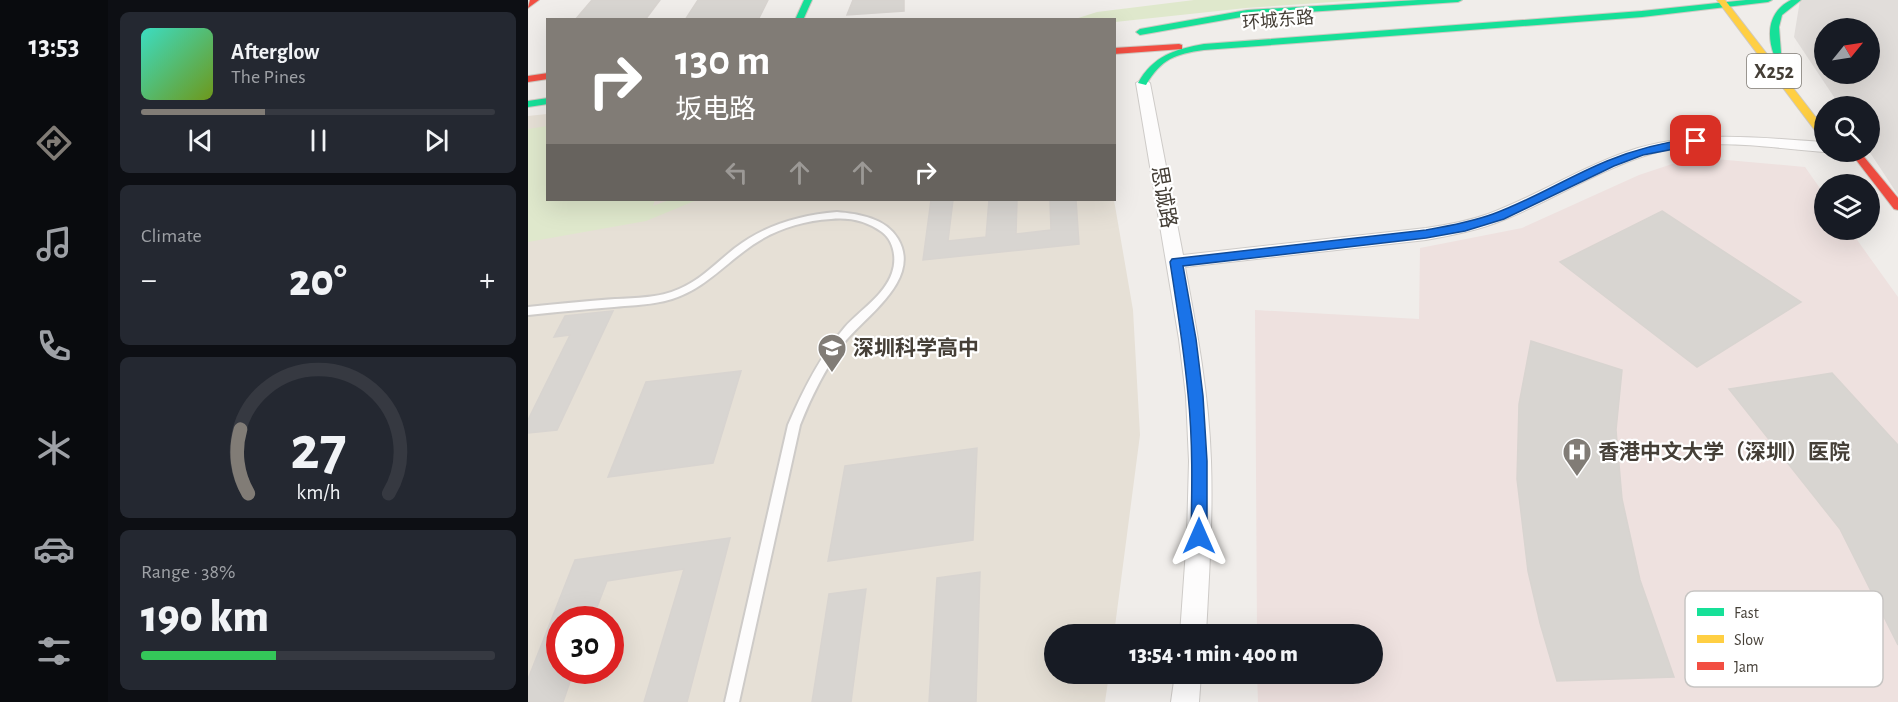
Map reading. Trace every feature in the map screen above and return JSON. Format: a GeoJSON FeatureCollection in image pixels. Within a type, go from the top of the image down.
{"type":"FeatureCollection","features":[{"type":"Feature","properties":{"kind":"main road"},"geometry":{"type":"LineString","coordinates":[[528,6],[536,0]]}},
{"type":"Feature","properties":{"kind":"main road"},"geometry":{"type":"LineString","coordinates":[[801,18],[808,0]]}},
{"type":"Feature","properties":{"kind":"main road"},"geometry":{"type":"LineString","coordinates":[[813,18],[819,0]]}},
{"type":"Feature","properties":{"kind":"main road","name":"环城东路"},"geometry":{"type":"LineString","coordinates":[[1116,51],[1202,45],[1682,0]]}},
{"type":"Feature","properties":{"kind":"main road"},"geometry":{"type":"LineString","coordinates":[[1124,62],[1143,83],[1148,69],[1158,61],[1202,45],[1249,44],[1642,15],[1768,0]]}},
{"type":"Feature","properties":{"kind":"main road"},"geometry":{"type":"LineString","coordinates":[[1777,53],[1774,19],[1782,8],[1797,0]]}},
{"type":"Feature","properties":{"kind":"main road","name":"X252"},"geometry":{"type":"LineString","coordinates":[[1730,3],[1758,50],[1814,122]]}},
{"type":"Feature","properties":{"kind":"main road","name":"X252"},"geometry":{"type":"LineString","coordinates":[[1730,3],[1777,53],[1814,100]]}},
{"type":"Feature","properties":{"kind":"main road"},"geometry":{"type":"LineString","coordinates":[[1120,36],[1246,13],[1460,5]]}},
{"type":"Feature","properties":{"kind":"main road"},"geometry":{"type":"LineString","coordinates":[[1642,15],[1702,22]]}},
{"type":"Feature","properties":{"kind":"main road"},"geometry":{"type":"LineString","coordinates":[[1728,31],[1758,50]]}},
{"type":"Feature","properties":{"kind":"main road"},"geometry":{"type":"LineString","coordinates":[[530,78],[546,76]]}},
{"type":"Feature","properties":{"kind":"main road"},"geometry":{"type":"LineString","coordinates":[[528,104],[546,101]]}},
{"type":"Feature","properties":{"kind":"main road"},"geometry":{"type":"LineString","coordinates":[[1863,162],[1898,206]]}},
{"type":"Feature","properties":{"kind":"street","name":"思诚路"},"geometry":{"type":"LineString","coordinates":[[1143,83],[1189,339],[1200,461],[1199,536],[1194,624]]}},
{"type":"Feature","properties":{"kind":"street"},"geometry":{"type":"LineString","coordinates":[[1176,262],[1426,234],[1465,227],[1500,216],[1610,164],[1666,145],[1696,141],[1729,141],[1814,146]]}},
{"type":"Feature","properties":{"kind":"street"},"geometry":{"type":"LineString","coordinates":[[1185,702],[1187,684]]}},
{"type":"Feature","properties":{"kind":"lane"},"geometry":{"type":"LineString","coordinates":[[528,311],[668,297],[706,280],[733,255],[760,236],[792,222],[814,217],[856,218],[873,223],[887,231],[896,242],[899,256],[898,271],[890,287],[850,328],[826,358],[807,390],[794,425],[732,702]]}},
{"type":"Feature","properties":{"kind":"shaded area"},"geometry":{"type":"Polygon","coordinates":[[[1800,0],[1898,0],[1898,195],[1876,162],[1880,162],[1880,96],[1833,96],[1825,84],[1880,84],[1880,18],[1814,18],[1814,67],[1794,37],[1800,0]]]}},
{"type":"Feature","properties":{"kind":"shaded area","name":"深圳科学高中"},"geometry":{"type":"Polygon","coordinates":[[[546,114],[546,201],[1114,201],[1133,310],[1140,435],[1115,624],[1044,624],[1044,684],[1108,684],[1105,702],[528,702],[528,116],[546,114]]]}},
{"type":"Feature","properties":{"kind":"shaded area","name":"香港中文大学（深圳）医院"},"geometry":{"type":"Polygon","coordinates":[[[1693,157],[1805,167],[1814,180],[1814,240],[1857,240],[1898,297],[1898,702],[1258,702],[1257,684],[1383,684],[1383,624],[1257,624],[1255,310],[1419,319],[1420,248],[1522,228],[1639,175],[1693,157]]]}},
{"type":"Feature","properties":{"kind":"green space"},"geometry":{"type":"Polygon","coordinates":[[[1194,0],[1362,0],[1246,8],[1116,22],[1116,18],[1078,18],[1097,12],[1194,0]]]}},
{"type":"Feature","properties":{"kind":"green space"},"geometry":{"type":"Polygon","coordinates":[[[546,126],[546,201],[655,201],[653,206],[666,201],[695,201],[646,221],[528,242],[528,129],[546,126]]]}},
{"type":"Feature","properties":{"kind":"building"},"geometry":{"type":"Polygon","coordinates":[[[592,0],[660,0],[646,18],[577,18],[592,0]]]}},
{"type":"Feature","properties":{"kind":"building"},"geometry":{"type":"Polygon","coordinates":[[[698,0],[768,0],[759,18],[686,18],[698,0]]]}},
{"type":"Feature","properties":{"kind":"building"},"geometry":{"type":"Polygon","coordinates":[[[853,0],[904,0],[904,11],[847,15],[853,0]]]}},
{"type":"Feature","properties":{"kind":"building"},"geometry":{"type":"Polygon","coordinates":[[[931,201],[953,201],[948,241],[986,237],[989,201],[1017,201],[1016,234],[1051,230],[1050,201],[1076,201],[1079,244],[923,260],[931,201]]]}},
{"type":"Feature","properties":{"kind":"building"},"geometry":{"type":"Polygon","coordinates":[[[1662,211],[1801,302],[1697,367],[1560,262],[1662,211]]]}},
{"type":"Feature","properties":{"kind":"building"},"geometry":{"type":"Polygon","coordinates":[[[613,311],[557,430],[528,433],[528,420],[570,335],[554,337],[565,316],[613,311]]]}},
{"type":"Feature","properties":{"kind":"building"},"geometry":{"type":"Polygon","coordinates":[[[1531,341],[1622,370],[1616,430],[1622,499],[1640,580],[1674,677],[1557,681],[1528,571],[1517,479],[1519,404],[1531,341]]]}},
{"type":"Feature","properties":{"kind":"building"},"geometry":{"type":"Polygon","coordinates":[[[741,371],[713,463],[608,477],[646,382],[741,371]]]}},
{"type":"Feature","properties":{"kind":"building"},"geometry":{"type":"Polygon","coordinates":[[[1832,373],[1898,445],[1898,645],[1883,615],[1883,591],[1871,591],[1840,529],[1729,389],[1832,373]]]}},
{"type":"Feature","properties":{"kind":"building"},"geometry":{"type":"Polygon","coordinates":[[[977,448],[973,540],[828,561],[845,466],[977,448]]]}},
{"type":"Feature","properties":{"kind":"building"},"geometry":{"type":"Polygon","coordinates":[[[730,538],[687,702],[644,702],[684,569],[607,581],[597,606],[557,606],[575,560],[730,538]]]}},
{"type":"Feature","properties":{"kind":"building"},"geometry":{"type":"Polygon","coordinates":[[[980,572],[976,702],[929,702],[937,578],[980,572]]]}},
{"type":"Feature","properties":{"kind":"building"},"geometry":{"type":"Polygon","coordinates":[[[866,589],[851,702],[812,702],[829,594],[866,589]]]}},
{"type":"Feature","properties":{"kind":"building"},"geometry":{"type":"Polygon","coordinates":[[[546,633],[546,684],[569,684],[563,702],[528,702],[528,679],[546,633]]]}},
{"type":"Feature","properties":{"kind":"traffic: fast"},"geometry":{"type":"LineString","coordinates":[[800,18],[808,0]]}},
{"type":"Feature","properties":{"kind":"traffic: fast"},"geometry":{"type":"LineString","coordinates":[[1140,32],[1247,13],[1458,0]]}},
{"type":"Feature","properties":{"kind":"traffic: fast"},"geometry":{"type":"LineString","coordinates":[[1143,83],[1154,67],[1168,56],[1204,47],[1642,14],[1768,0]]}},
{"type":"Feature","properties":{"kind":"traffic: fast"},"geometry":{"type":"LineString","coordinates":[[1777,53],[1775,27],[1777,15],[1797,0]]}},
{"type":"Feature","properties":{"kind":"traffic: fast"},"geometry":{"type":"LineString","coordinates":[[528,104],[546,101]]}},
{"type":"Feature","properties":{"kind":"traffic: slow"},"geometry":{"type":"LineString","coordinates":[[1721,0],[1814,122]]}},
{"type":"Feature","properties":{"kind":"traffic: jam"},"geometry":{"type":"LineString","coordinates":[[528,6],[535,0]]}},
{"type":"Feature","properties":{"kind":"traffic: jam"},"geometry":{"type":"LineString","coordinates":[[1116,51],[1179,47]]}},
{"type":"Feature","properties":{"kind":"traffic: jam"},"geometry":{"type":"LineString","coordinates":[[528,79],[546,76]]}},
{"type":"Feature","properties":{"kind":"traffic: jam"},"geometry":{"type":"LineString","coordinates":[[1863,162],[1898,206]]}},
{"type":"Feature","properties":{"kind":"place","name":"深圳科学高中"},"geometry":{"type":"Point","coordinates":[832,374]}},
{"type":"Feature","properties":{"kind":"place","name":"香港中文大学（深圳）医院"},"geometry":{"type":"Point","coordinates":[1577,478]}},
{"type":"Feature","properties":{"kind":"route"},"geometry":{"type":"LineString","coordinates":[[1199,536],[1200,461],[1196,396],[1176,262],[1426,234],[1465,227],[1500,216],[1610,164],[1666,145],[1696,141]]}}]}
